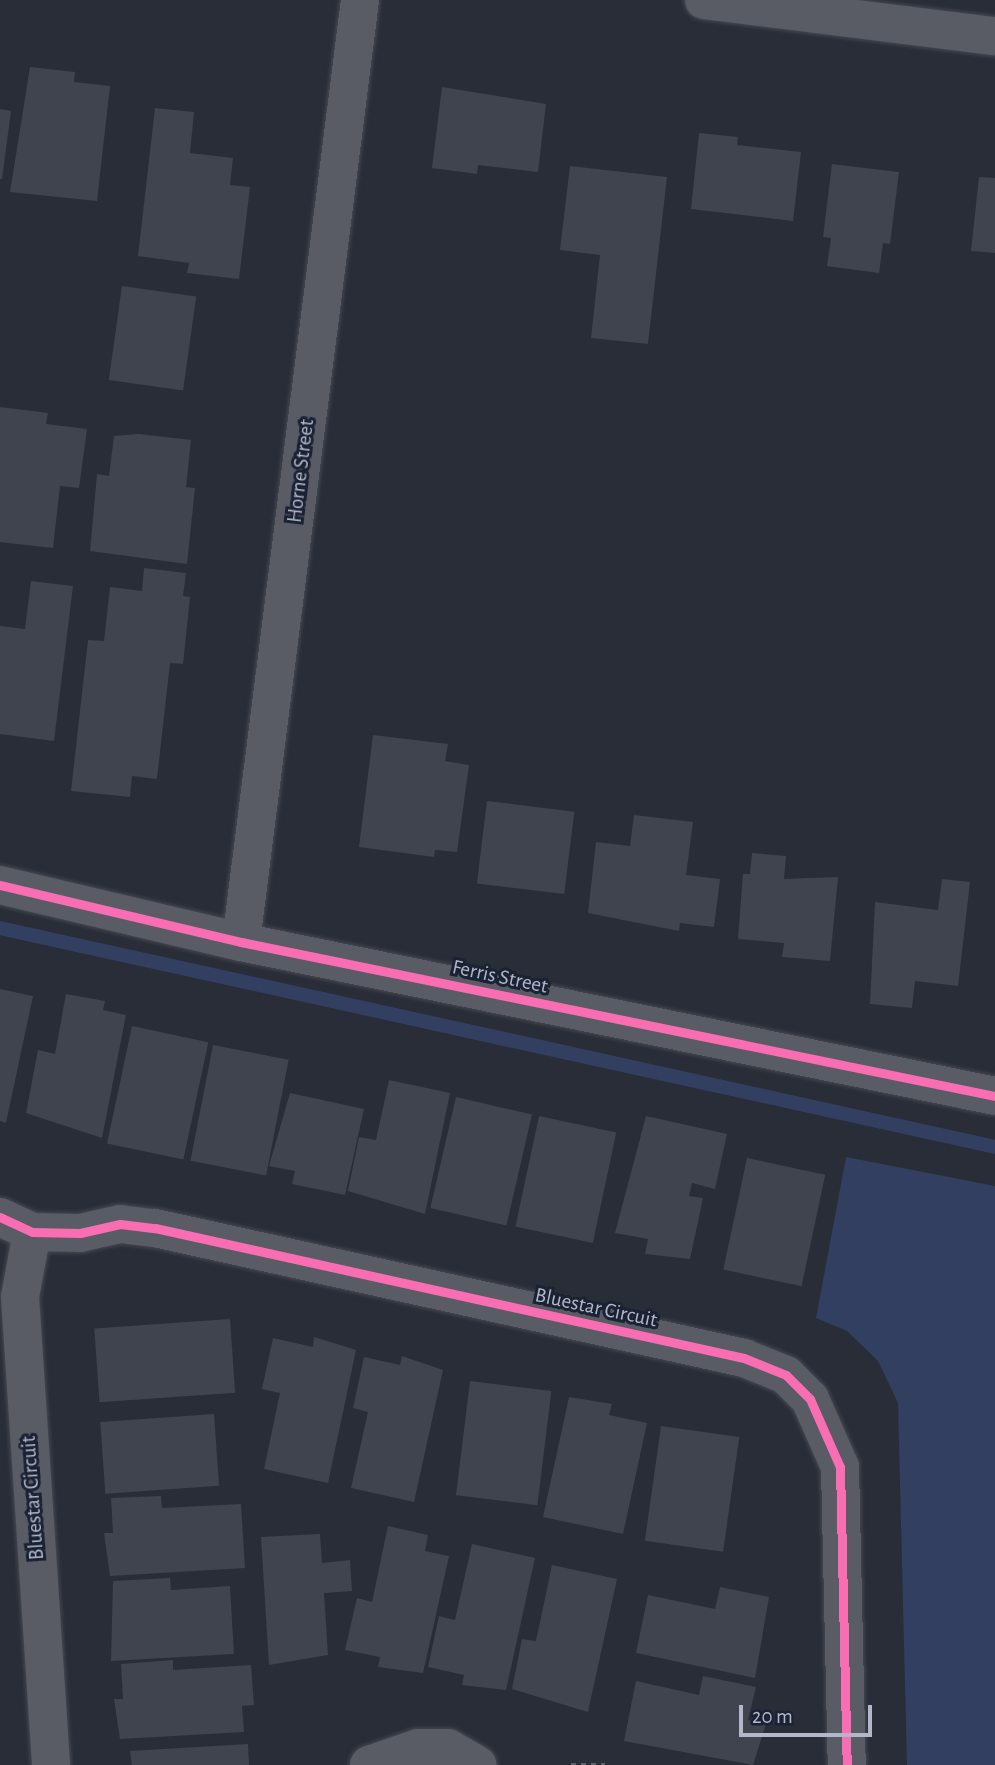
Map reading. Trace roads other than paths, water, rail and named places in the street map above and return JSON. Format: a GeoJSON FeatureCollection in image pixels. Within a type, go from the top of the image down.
{"type":"FeatureCollection","features":[{"type":"Feature","properties":{"kind":"street","name":"Horne Street"},"geometry":{"type":"LineString","coordinates":[[241,942],[360,0]]}},
{"type":"Feature","properties":{"kind":"street"},"geometry":{"type":"LineString","coordinates":[[705,0],[995,36]]}},
{"type":"Feature","properties":{"kind":"street","name":"Ferris Street"},"geometry":{"type":"LineString","coordinates":[[0,886],[241,942],[995,1096]]}},
{"type":"Feature","properties":{"kind":"street","name":"Bluestar Circuit"},"geometry":{"type":"LineString","coordinates":[[51,1765],[16,1224],[80,1233],[120,1224],[155,1228],[744,1359],[786,1375],[810,1399],[840,1467],[847,1765]]}},
{"type":"Feature","properties":{"kind":"street"},"geometry":{"type":"LineString","coordinates":[[369,1765],[418,1748],[448,1748],[478,1765]]}},
{"type":"Feature","properties":{"kind":"water"},"geometry":{"type":"Polygon","coordinates":[[[846,1157],[995,1186],[995,1765],[907,1765],[898,1403],[878,1361],[847,1331],[816,1318],[846,1157]]]}},
{"type":"Feature","properties":{"kind":"waterway"},"geometry":{"type":"LineString","coordinates":[[0,928],[995,1147]]}}]}
